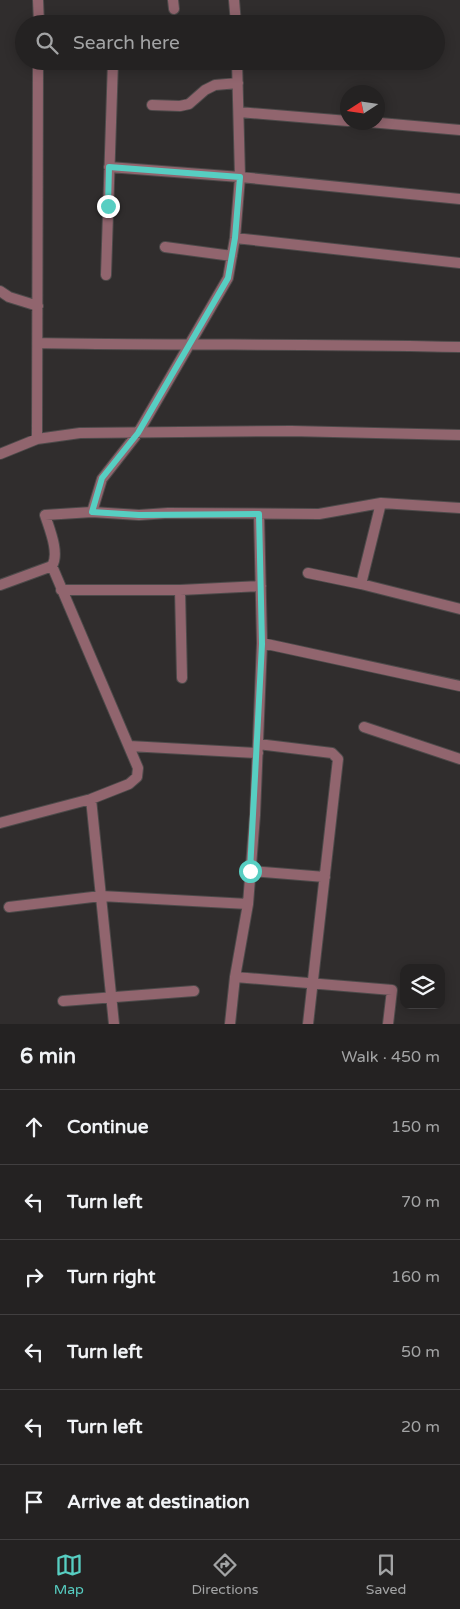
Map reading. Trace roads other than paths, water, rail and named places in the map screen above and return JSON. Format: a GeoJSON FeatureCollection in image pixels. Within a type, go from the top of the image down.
{"type":"FeatureCollection","features":[{"type":"Feature","properties":{"kind":"street"},"geometry":{"type":"LineString","coordinates":[[38,0],[39,15]]}},
{"type":"Feature","properties":{"kind":"street"},"geometry":{"type":"LineString","coordinates":[[234,0],[235,15]]}},
{"type":"Feature","properties":{"kind":"street"},"geometry":{"type":"LineString","coordinates":[[37,439],[38,70]]}},
{"type":"Feature","properties":{"kind":"street"},"geometry":{"type":"LineString","coordinates":[[106,275],[113,70]]}},
{"type":"Feature","properties":{"kind":"street"},"geometry":{"type":"LineString","coordinates":[[92,512],[102,478],[138,433],[228,278],[235,238],[240,177],[238,70]]}},
{"type":"Feature","properties":{"kind":"street"},"geometry":{"type":"LineString","coordinates":[[152,105],[180,106],[189,104],[205,90],[215,85],[238,83]]}},
{"type":"Feature","properties":{"kind":"street"},"geometry":{"type":"LineString","coordinates":[[238,112],[340,120]]}},
{"type":"Feature","properties":{"kind":"street"},"geometry":{"type":"LineString","coordinates":[[385,123],[460,130]]}},
{"type":"Feature","properties":{"kind":"street"},"geometry":{"type":"LineString","coordinates":[[109,167],[240,177],[460,199]]}},
{"type":"Feature","properties":{"kind":"street"},"geometry":{"type":"LineString","coordinates":[[235,238],[460,263]]}},
{"type":"Feature","properties":{"kind":"street"},"geometry":{"type":"LineString","coordinates":[[165,247],[232,256]]}},
{"type":"Feature","properties":{"kind":"street"},"geometry":{"type":"LineString","coordinates":[[0,291],[9,297],[38,306]]}},
{"type":"Feature","properties":{"kind":"street"},"geometry":{"type":"LineString","coordinates":[[38,343],[187,346],[364,344],[460,347]]}},
{"type":"Feature","properties":{"kind":"street"},"geometry":{"type":"LineString","coordinates":[[0,454],[37,439],[80,433],[291,431],[460,435]]}},
{"type":"Feature","properties":{"kind":"street"},"geometry":{"type":"LineString","coordinates":[[361,584],[380,504]]}},
{"type":"Feature","properties":{"kind":"street"},"geometry":{"type":"LineString","coordinates":[[0,585],[52,566],[55,562],[55,554],[45,514],[92,512],[139,515],[319,514],[380,504],[460,508]]}},
{"type":"Feature","properties":{"kind":"street"},"geometry":{"type":"LineString","coordinates":[[230,1024],[234,977],[248,904],[258,748],[262,644],[259,514]]}},
{"type":"Feature","properties":{"kind":"street"},"geometry":{"type":"LineString","coordinates":[[0,823],[91,799],[130,784],[137,777],[138,768],[52,566]]}},
{"type":"Feature","properties":{"kind":"street"},"geometry":{"type":"LineString","coordinates":[[308,573],[361,584],[460,609]]}},
{"type":"Feature","properties":{"kind":"street"},"geometry":{"type":"LineString","coordinates":[[61,590],[180,590],[261,586]]}},
{"type":"Feature","properties":{"kind":"street"},"geometry":{"type":"LineString","coordinates":[[180,590],[182,678]]}},
{"type":"Feature","properties":{"kind":"street"},"geometry":{"type":"LineString","coordinates":[[262,644],[460,686]]}},
{"type":"Feature","properties":{"kind":"street"},"geometry":{"type":"LineString","coordinates":[[364,727],[460,758]]}},
{"type":"Feature","properties":{"kind":"street"},"geometry":{"type":"LineString","coordinates":[[129,746],[258,748],[332,753],[338,759],[308,1024]]}},
{"type":"Feature","properties":{"kind":"street"},"geometry":{"type":"LineString","coordinates":[[91,799],[114,1024]]}},
{"type":"Feature","properties":{"kind":"street"},"geometry":{"type":"LineString","coordinates":[[250,871],[325,878]]}},
{"type":"Feature","properties":{"kind":"street"},"geometry":{"type":"LineString","coordinates":[[9,907],[101,896],[248,904]]}},
{"type":"Feature","properties":{"kind":"street"},"geometry":{"type":"LineString","coordinates":[[234,977],[392,990],[388,1024]]}},
{"type":"Feature","properties":{"kind":"street"},"geometry":{"type":"LineString","coordinates":[[63,1001],[194,991]]}}]}
